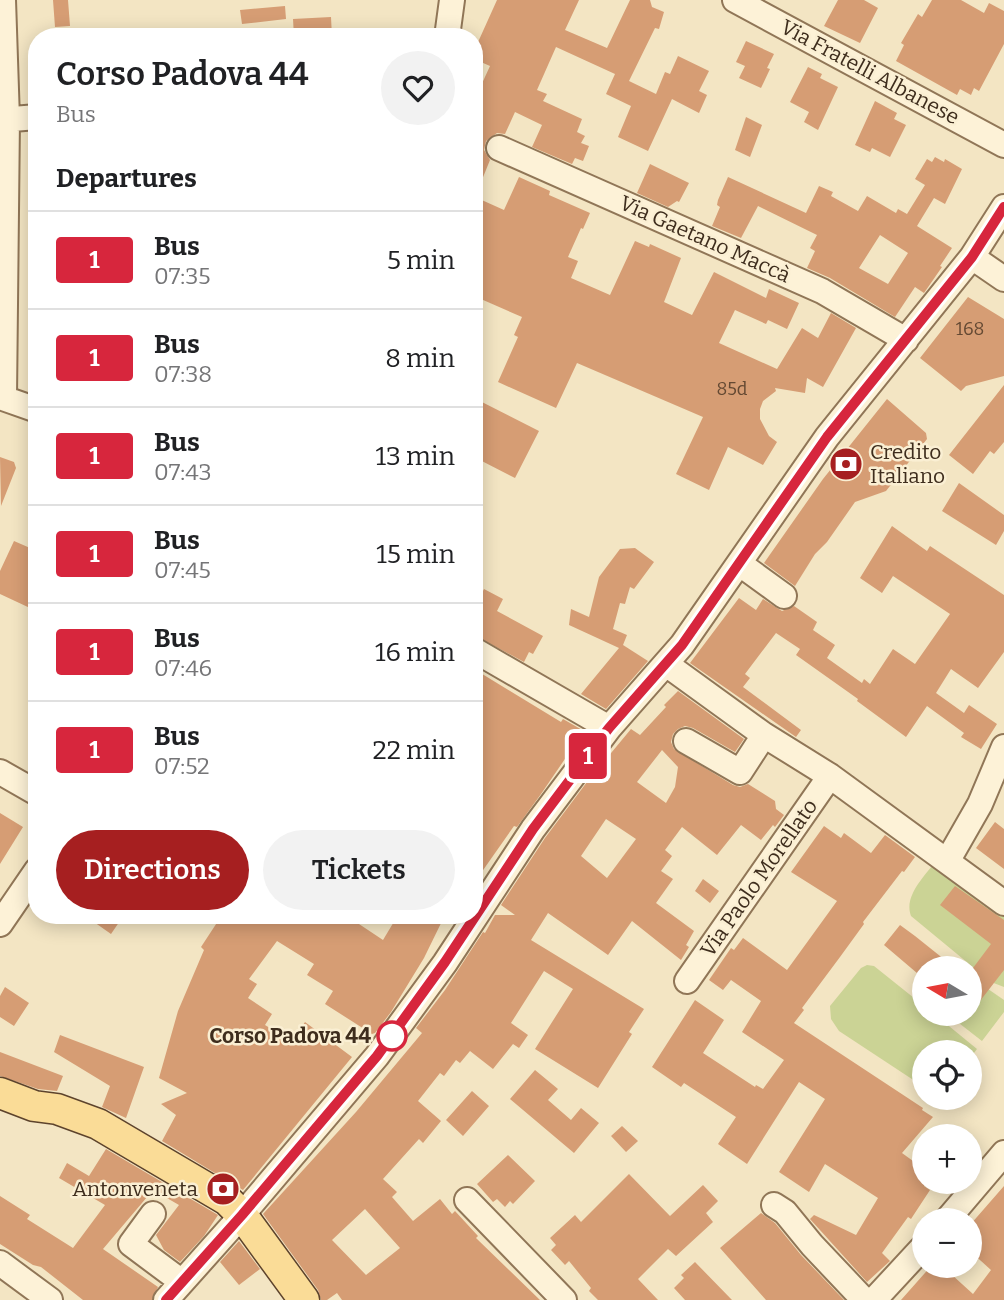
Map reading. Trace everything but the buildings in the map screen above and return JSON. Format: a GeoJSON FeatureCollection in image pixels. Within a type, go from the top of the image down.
{"type":"FeatureCollection","features":[{"type":"Feature","properties":{"kind":"main road"},"geometry":{"type":"LineString","coordinates":[[0,1093],[34,1106],[57,1109],[98,1124],[227,1200],[242,1215],[304,1300]]}},
{"type":"Feature","properties":{"kind":"street"},"geometry":{"type":"LineString","coordinates":[[3,0],[2,397],[28,407]]}},
{"type":"Feature","properties":{"kind":"street"},"geometry":{"type":"LineString","coordinates":[[448,28],[452,0]]}},
{"type":"Feature","properties":{"kind":"street","name":"Via Fratelli Albanese"},"geometry":{"type":"LineString","coordinates":[[735,0],[1004,145]]}},
{"type":"Feature","properties":{"kind":"street"},"geometry":{"type":"LineString","coordinates":[[4,120],[28,118]]}},
{"type":"Feature","properties":{"kind":"street","name":"Via Gaetano Maccà"},"geometry":{"type":"LineString","coordinates":[[499,148],[822,290],[906,340]]}},
{"type":"Feature","properties":{"kind":"street"},"geometry":{"type":"LineString","coordinates":[[483,905],[533,829],[609,728],[666,664],[740,564],[827,437],[972,257],[1004,207]]}},
{"type":"Feature","properties":{"kind":"street"},"geometry":{"type":"LineString","coordinates":[[972,257],[1004,279]]}},
{"type":"Feature","properties":{"kind":"street"},"geometry":{"type":"LineString","coordinates":[[740,564],[784,596]]}},
{"type":"Feature","properties":{"kind":"street"},"geometry":{"type":"LineString","coordinates":[[483,655],[609,728]]}},
{"type":"Feature","properties":{"kind":"street"},"geometry":{"type":"LineString","coordinates":[[666,664],[764,735],[830,776],[1004,903]]}},
{"type":"Feature","properties":{"kind":"street"},"geometry":{"type":"LineString","coordinates":[[686,741],[740,772],[764,735]]}},
{"type":"Feature","properties":{"kind":"street"},"geometry":{"type":"LineString","coordinates":[[948,860],[980,804],[1004,747]]}},
{"type":"Feature","properties":{"kind":"street"},"geometry":{"type":"LineString","coordinates":[[0,772],[28,788]]}},
{"type":"Feature","properties":{"kind":"street","name":"Via Paolo Morellato"},"geometry":{"type":"LineString","coordinates":[[687,981],[830,776]]}},
{"type":"Feature","properties":{"kind":"street"},"geometry":{"type":"LineString","coordinates":[[0,924],[28,883]]}},
{"type":"Feature","properties":{"kind":"street"},"geometry":{"type":"LineString","coordinates":[[153,1214],[131,1244],[174,1291],[377,1056],[470,924]]}},
{"type":"Feature","properties":{"kind":"street"},"geometry":{"type":"LineString","coordinates":[[957,1208],[1004,1153]]}},
{"type":"Feature","properties":{"kind":"street"},"geometry":{"type":"LineString","coordinates":[[467,1200],[564,1300]]}},
{"type":"Feature","properties":{"kind":"street"},"geometry":{"type":"LineString","coordinates":[[774,1205],[785,1212],[864,1300]]}},
{"type":"Feature","properties":{"kind":"street"},"geometry":{"type":"LineString","coordinates":[[874,1300],[912,1259]]}},
{"type":"Feature","properties":{"kind":"street"},"geometry":{"type":"LineString","coordinates":[[0,1262],[50,1300]]}},
{"type":"Feature","properties":{"kind":"green space"},"geometry":{"type":"Polygon","coordinates":[[[939,857],[1004,907],[1004,987],[982,975],[982,956],[959,956],[911,916],[910,900],[939,857]]]}},
{"type":"Feature","properties":{"kind":"green space"},"geometry":{"type":"Polygon","coordinates":[[[874,966],[912,996],[912,1026],[949,1026],[966,1040],[912,1040],[912,1079],[839,1031],[831,1019],[830,1006],[861,968],[874,966]]]}},
{"type":"Feature","properties":{"kind":"green space"},"geometry":{"type":"Polygon","coordinates":[[[988,989],[1004,1000],[1004,1012],[982,1041],[963,1026],[982,1026],[982,998],[988,989]]]}},
{"type":"Feature","properties":{"kind":"bus line","name":"1"},"geometry":{"type":"LineString","coordinates":[[483,905],[533,829],[609,728],[682,645],[827,437],[972,257],[1004,207]]}},
{"type":"Feature","properties":{"kind":"bus line","name":"1"},"geometry":{"type":"LineString","coordinates":[[166,1300],[377,1056],[470,924]]}},
{"type":"Feature","properties":{"kind":"place","name":"Credito Italiano"},"geometry":{"type":"Point","coordinates":[846,464]}},
{"type":"Feature","properties":{"kind":"place","name":"Corso Padova 44"},"geometry":{"type":"Point","coordinates":[392,1036]}},
{"type":"Feature","properties":{"kind":"place","name":"Antonveneta"},"geometry":{"type":"Point","coordinates":[223,1189]}}]}
